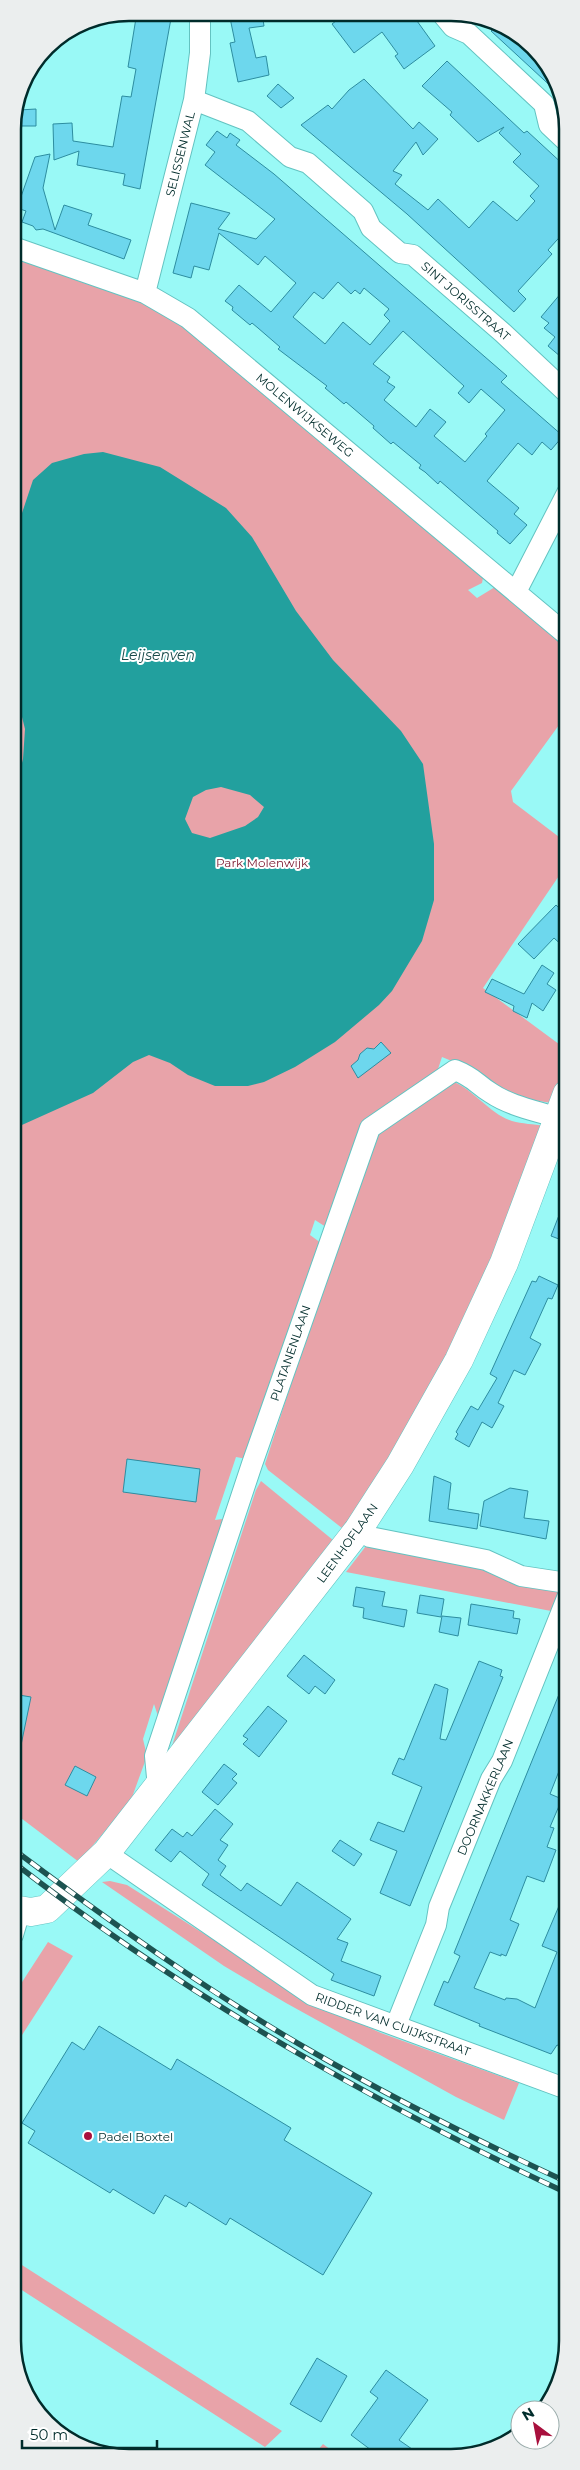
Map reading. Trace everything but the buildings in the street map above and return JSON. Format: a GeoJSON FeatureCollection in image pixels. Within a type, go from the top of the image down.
{"type":"FeatureCollection","features":[{"type":"Feature","properties":{"kind":"street","name":"SELISSENWAL"},"geometry":{"type":"LineString","coordinates":[[145,293],[194,100],[200,53],[200,21]]}},
{"type":"Feature","properties":{"kind":"street"},"geometry":{"type":"LineString","coordinates":[[448,21],[453,27],[469,34],[544,104],[549,125],[559,134]]}},
{"type":"Feature","properties":{"kind":"street","name":"SINT JORISSTRAAT"},"geometry":{"type":"LineString","coordinates":[[194,100],[248,122],[290,157],[308,163],[363,211],[371,228],[400,253],[413,255],[559,380]]}},
{"type":"Feature","properties":{"kind":"street","name":"MOLENWIJKSEWEG"},"geometry":{"type":"LineString","coordinates":[[21,250],[145,293],[188,318],[559,628]]}},
{"type":"Feature","properties":{"kind":"street"},"geometry":{"type":"LineString","coordinates":[[516,592],[559,509]]}},
{"type":"Feature","properties":{"kind":"street","name":"PLATANENLAAN"},"geometry":{"type":"LineString","coordinates":[[158,1788],[155,1756],[252,1464],[370,1128],[455,1070],[472,1077],[491,1094],[507,1102],[559,1106]]}},
{"type":"Feature","properties":{"kind":"street","name":"LEENHOFLAAN"},"geometry":{"type":"LineString","coordinates":[[21,1916],[47,1909],[106,1853],[358,1530],[400,1465],[459,1360],[504,1263],[559,1117]]}},
{"type":"Feature","properties":{"kind":"street"},"geometry":{"type":"LineString","coordinates":[[358,1530],[370,1537],[486,1560],[521,1576],[559,1582]]}},
{"type":"Feature","properties":{"kind":"street","name":"DOORNAKKERLAAN"},"geometry":{"type":"LineString","coordinates":[[396,2025],[436,1925],[439,1907],[491,1779],[502,1761],[559,1618]]}},
{"type":"Feature","properties":{"kind":"street","name":"RIDDER VAN CUIJKSTRAAT"},"geometry":{"type":"LineString","coordinates":[[106,1853],[312,1995],[559,2086]]}},
{"type":"Feature","properties":{"kind":"green space","name":"Park Molenwijk"},"geometry":{"type":"Polygon","coordinates":[[[21,259],[161,307],[483,578],[482,583],[468,590],[477,598],[495,587],[559,642],[559,725],[511,791],[513,802],[559,837],[559,876],[483,988],[559,1044],[559,1083],[551,1103],[509,1096],[476,1071],[442,1057],[438,1069],[379,1110],[360,1127],[326,1227],[315,1220],[310,1235],[321,1243],[247,1459],[236,1457],[215,1520],[229,1518],[159,1719],[154,1704],[143,1739],[147,1756],[131,1800],[79,1862],[21,1818],[21,259]]]}},
{"type":"Feature","properties":{"kind":"green space"},"geometry":{"type":"Polygon","coordinates":[[[454,1082],[504,1118],[516,1122],[544,1126],[453,1353],[347,1532],[268,1470],[265,1464],[334,1252],[376,1133],[454,1082]]]}},
{"type":"Feature","properties":{"kind":"green space"},"geometry":{"type":"Polygon","coordinates":[[[261,1481],[339,1545],[167,1761],[256,1490],[261,1481]]]}},
{"type":"Feature","properties":{"kind":"green space"},"geometry":{"type":"Polygon","coordinates":[[[366,1546],[517,1571],[559,1591],[551,1611],[346,1572],[366,1546]]]}},
{"type":"Feature","properties":{"kind":"green space"},"geometry":{"type":"Polygon","coordinates":[[[110,1881],[127,1885],[310,2001],[381,2033],[519,2083],[504,2120],[456,2097],[286,2003],[224,1966],[102,1882],[110,1881]]]}},
{"type":"Feature","properties":{"kind":"green space"},"geometry":{"type":"Polygon","coordinates":[[[48,1942],[73,1956],[21,2037],[21,1984],[48,1942]]]}},
{"type":"Feature","properties":{"kind":"green space"},"geometry":{"type":"Polygon","coordinates":[[[21,2264],[282,2431],[265,2447],[21,2290],[21,2264]]]}},
{"type":"Feature","properties":{"kind":"green space"},"geometry":{"type":"Polygon","coordinates":[[[323,2444],[330,2449],[319,2449],[323,2444]]]}},
{"type":"Feature","properties":{"kind":"water","name":"Leijsenven"},"geometry":{"type":"Polygon","coordinates":[[[103,452],[160,467],[226,508],[252,537],[296,611],[333,660],[401,731],[423,764],[434,844],[434,900],[422,941],[392,991],[379,1005],[335,1042],[295,1067],[264,1082],[248,1086],[215,1086],[188,1075],[170,1063],[149,1055],[133,1062],[93,1093],[21,1125],[21,767],[25,729],[21,713],[21,516],[33,480],[52,463],[84,454],[103,452]],[[221,787],[206,790],[193,797],[185,819],[192,833],[210,838],[245,826],[258,817],[264,807],[250,795],[221,787]]]}},
{"type":"Feature","properties":{"kind":"railway"},"geometry":{"type":"LineString","coordinates":[[21,1855],[196,1980],[272,2028],[342,2069],[406,2103],[559,2178]]}},
{"type":"Feature","properties":{"kind":"railway"},"geometry":{"type":"LineString","coordinates":[[21,1868],[144,1957],[281,2043],[422,2122],[559,2189]]}},
{"type":"Feature","properties":{"kind":"place","name":"Padel Boxtel"},"geometry":{"type":"Point","coordinates":[88,2136]}}]}
